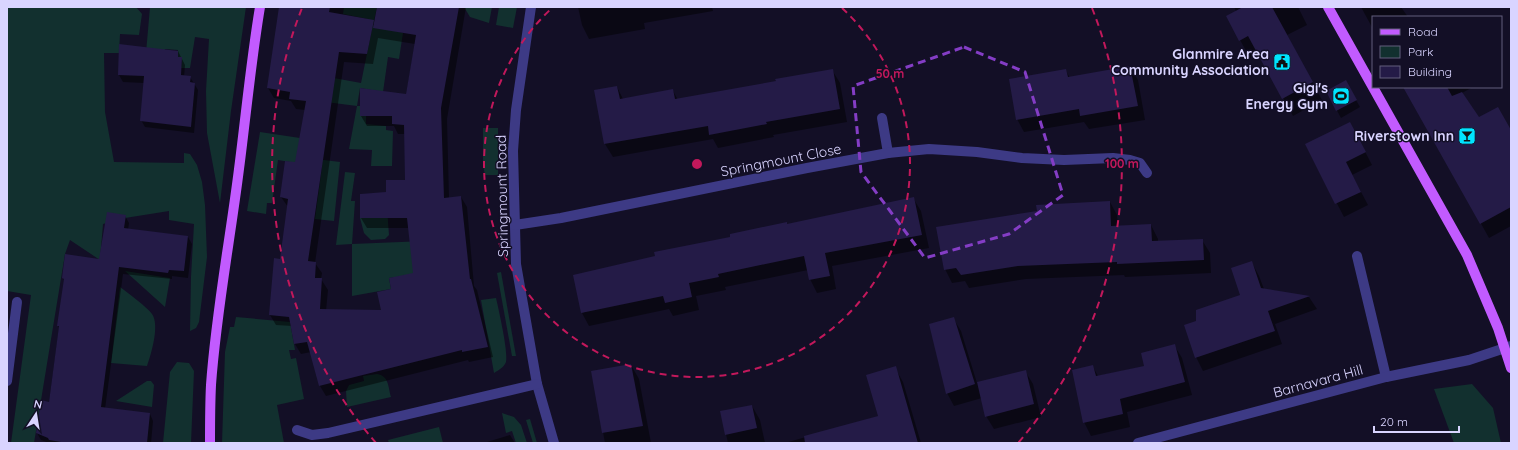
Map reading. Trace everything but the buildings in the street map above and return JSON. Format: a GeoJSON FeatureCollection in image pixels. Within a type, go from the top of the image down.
{"type":"FeatureCollection","features":[{"type":"Feature","properties":{"kind":"main road"},"geometry":{"type":"LineString","coordinates":[[210,443],[211,387],[214,353],[239,169],[255,35],[260,7]]}},
{"type":"Feature","properties":{"kind":"main road"},"geometry":{"type":"LineString","coordinates":[[1328,7],[1372,86]]}},
{"type":"Feature","properties":{"kind":"main road"},"geometry":{"type":"LineString","coordinates":[[1373,88],[1467,255],[1508,348],[1511,368]]}},
{"type":"Feature","properties":{"kind":"street","name":"Springmount Road"},"geometry":{"type":"LineString","coordinates":[[531,7],[516,110],[513,151],[516,264],[537,384],[554,443]]}},
{"type":"Feature","properties":{"kind":"street"},"geometry":{"type":"LineString","coordinates":[[882,118],[888,154]]}},
{"type":"Feature","properties":{"kind":"street","name":"Springmount Close"},"geometry":{"type":"LineString","coordinates":[[515,225],[561,218],[807,168],[888,154],[929,149],[977,152],[1022,158],[1064,160],[1113,158],[1130,160],[1140,164],[1147,173]]}},
{"type":"Feature","properties":{"kind":"street"},"geometry":{"type":"LineString","coordinates":[[1357,256],[1386,377]]}},
{"type":"Feature","properties":{"kind":"street"},"geometry":{"type":"LineString","coordinates":[[7,381],[17,302]]}},
{"type":"Feature","properties":{"kind":"street","name":"Barnavara Hill"},"geometry":{"type":"LineString","coordinates":[[1138,443],[1386,377],[1469,360],[1508,348]]}},
{"type":"Feature","properties":{"kind":"street"},"geometry":{"type":"LineString","coordinates":[[297,430],[312,435],[328,433],[537,384]]}},
{"type":"Feature","properties":{"kind":"highlighted area"},"geometry":{"type":"Polygon","coordinates":[[[964,47],[1025,72],[1063,195],[1009,234],[925,258],[861,172],[853,86],[964,47]]]}},
{"type":"Feature","properties":{"kind":"green space"},"geometry":{"type":"Polygon","coordinates":[[[7,7],[136,7],[142,14],[139,35],[120,34],[119,53],[104,53],[105,112],[114,162],[184,163],[184,153],[190,154],[197,165],[202,182],[205,205],[207,257],[199,322],[196,328],[190,331],[194,224],[169,220],[169,211],[125,218],[103,224],[100,260],[70,240],[65,254],[34,443],[11,443],[31,295],[7,291],[7,7]]]}},
{"type":"Feature","properties":{"kind":"green space"},"geometry":{"type":"Polygon","coordinates":[[[150,7],[246,7],[220,203],[207,133],[206,91],[209,39],[195,37],[190,68],[181,68],[182,57],[178,57],[178,50],[165,49],[164,55],[146,53],[150,7]]]}},
{"type":"Feature","properties":{"kind":"green space"},"geometry":{"type":"Polygon","coordinates":[[[344,7],[377,7],[373,25],[403,33],[399,59],[388,57],[383,92],[360,88],[357,106],[318,101],[323,76],[361,83],[372,29],[366,28],[368,19],[343,14],[344,7]]]}},
{"type":"Feature","properties":{"kind":"green space"},"geometry":{"type":"Polygon","coordinates":[[[464,7],[492,7],[489,23],[470,17],[464,7]]]}},
{"type":"Feature","properties":{"kind":"green space"},"geometry":{"type":"Polygon","coordinates":[[[499,7],[517,7],[513,28],[496,25],[499,7]]]}},
{"type":"Feature","properties":{"kind":"green space"},"geometry":{"type":"Polygon","coordinates":[[[357,106],[366,106],[366,124],[386,126],[386,130],[393,131],[392,166],[371,166],[372,150],[349,149],[357,106]]]}},
{"type":"Feature","properties":{"kind":"green space"},"geometry":{"type":"Polygon","coordinates":[[[483,128],[498,128],[498,175],[485,175],[483,165],[483,128]]]}},
{"type":"Feature","properties":{"kind":"green space"},"geometry":{"type":"Polygon","coordinates":[[[260,132],[300,138],[296,163],[278,160],[272,203],[267,203],[266,214],[247,211],[260,132]]]}},
{"type":"Feature","properties":{"kind":"green space"},"geometry":{"type":"Polygon","coordinates":[[[316,159],[340,162],[334,221],[315,219],[322,167],[315,165],[316,159]]]}},
{"type":"Feature","properties":{"kind":"green space"},"geometry":{"type":"Polygon","coordinates":[[[345,172],[355,173],[351,201],[355,201],[352,244],[336,245],[345,172]]]}},
{"type":"Feature","properties":{"kind":"green space"},"geometry":{"type":"Polygon","coordinates":[[[374,207],[387,208],[389,235],[385,239],[371,240],[364,233],[360,218],[374,218],[374,207]]]}},
{"type":"Feature","properties":{"kind":"green space"},"geometry":{"type":"Polygon","coordinates":[[[425,241],[428,279],[397,277],[389,278],[391,289],[352,296],[352,244],[425,241]]]}},
{"type":"Feature","properties":{"kind":"green space"},"geometry":{"type":"Polygon","coordinates":[[[125,271],[170,278],[165,307],[125,271]]]}},
{"type":"Feature","properties":{"kind":"green space"},"geometry":{"type":"Polygon","coordinates":[[[501,272],[516,356],[512,356],[497,273],[501,272]]]}},
{"type":"Feature","properties":{"kind":"green space"},"geometry":{"type":"Polygon","coordinates":[[[120,287],[146,307],[154,319],[154,340],[147,366],[111,363],[120,287]]]}},
{"type":"Feature","properties":{"kind":"green space"},"geometry":{"type":"Polygon","coordinates":[[[496,298],[506,349],[506,362],[494,373],[481,300],[496,298]]]}},
{"type":"Feature","properties":{"kind":"green space"},"geometry":{"type":"Polygon","coordinates":[[[236,317],[290,322],[295,350],[289,350],[291,359],[296,358],[304,399],[277,405],[284,443],[222,443],[225,352],[230,327],[234,327],[236,317]]]}},
{"type":"Feature","properties":{"kind":"green space"},"geometry":{"type":"Polygon","coordinates":[[[177,362],[189,363],[194,371],[191,443],[163,443],[170,372],[177,362]]]}},
{"type":"Feature","properties":{"kind":"green space"},"geometry":{"type":"Polygon","coordinates":[[[377,374],[386,379],[391,397],[347,407],[346,391],[349,385],[364,381],[363,376],[377,374]]]}},
{"type":"Feature","properties":{"kind":"green space"},"geometry":{"type":"Polygon","coordinates":[[[147,381],[151,381],[154,385],[152,407],[116,401],[147,381]]]}},
{"type":"Feature","properties":{"kind":"green space"},"geometry":{"type":"Polygon","coordinates":[[[1472,384],[1493,408],[1501,443],[1454,443],[1434,389],[1472,384]]]}},
{"type":"Feature","properties":{"kind":"green space"},"geometry":{"type":"Polygon","coordinates":[[[502,413],[514,417],[521,425],[527,443],[516,443],[512,431],[506,433],[502,413]]]}},
{"type":"Feature","properties":{"kind":"green space"},"geometry":{"type":"Polygon","coordinates":[[[530,419],[537,443],[533,443],[526,420],[530,419]]]}},
{"type":"Feature","properties":{"kind":"green space"},"geometry":{"type":"Polygon","coordinates":[[[439,427],[443,443],[389,443],[388,440],[439,427]]]}},
{"type":"Feature","properties":{"kind":"place","name":"Glanmire Area Community Association"},"geometry":{"type":"Point","coordinates":[1282,62]}},
{"type":"Feature","properties":{"kind":"place","name":"Gigi's Energy Gym"},"geometry":{"type":"Point","coordinates":[1341,96]}},
{"type":"Feature","properties":{"kind":"place","name":"Riverstown Inn"},"geometry":{"type":"Point","coordinates":[1467,136]}}]}
